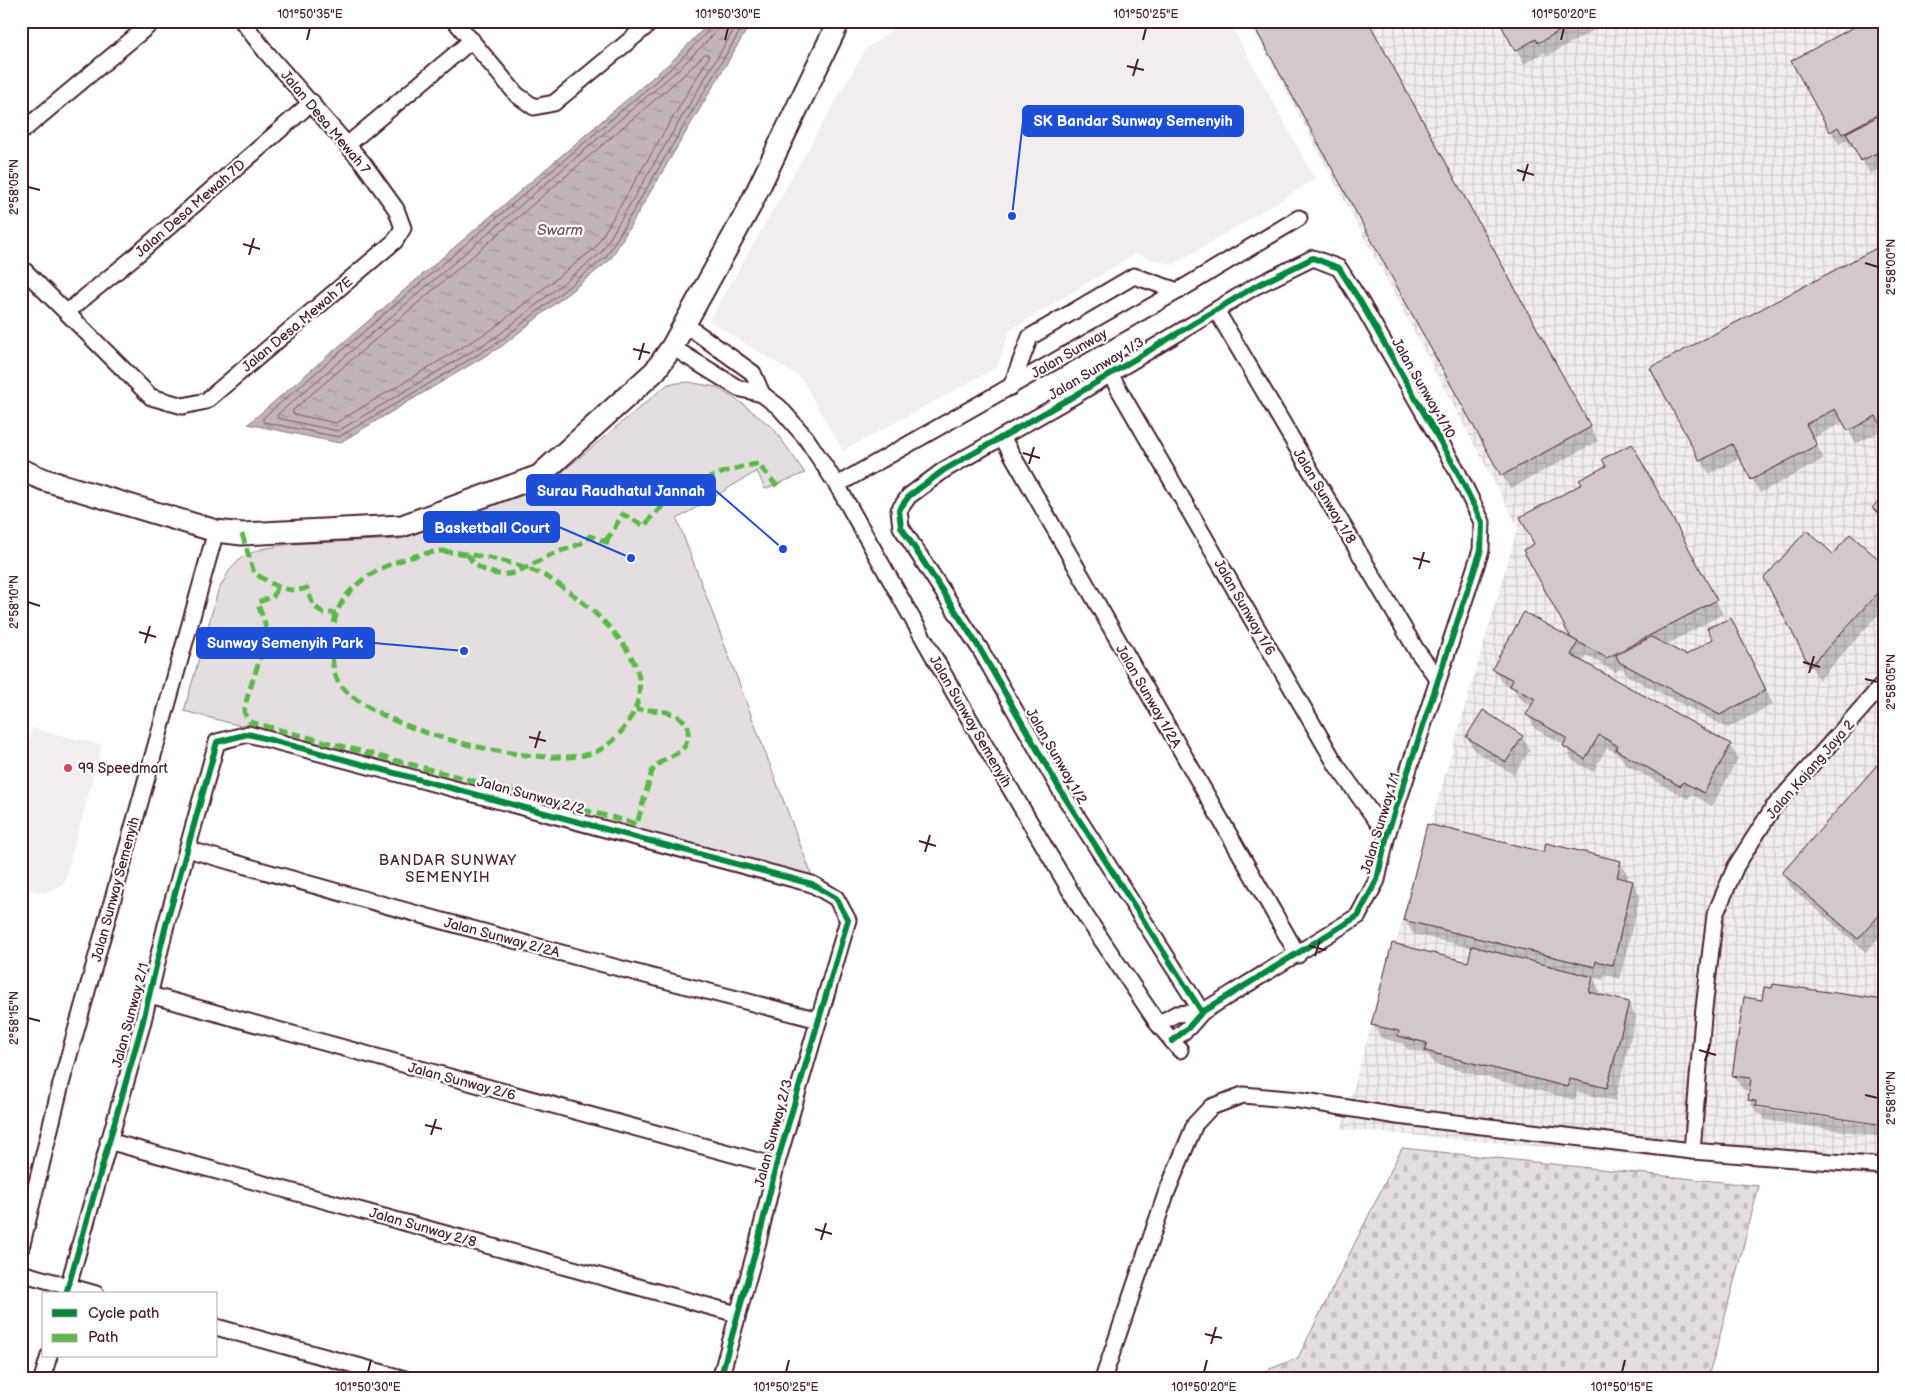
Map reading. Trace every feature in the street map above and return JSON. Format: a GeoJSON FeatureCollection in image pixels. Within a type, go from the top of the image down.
{"type":"FeatureCollection","features":[{"type":"Feature","properties":{"kind":"street"},"geometry":{"type":"LineString","coordinates":[[21,132],[154,21]]}},
{"type":"Feature","properties":{"kind":"street","name":"Jalan Desa Mewah 7"},"geometry":{"type":"LineString","coordinates":[[242,21],[266,52],[312,102],[363,163],[396,210],[403,228]]}},
{"type":"Feature","properties":{"kind":"street"},"geometry":{"type":"LineString","coordinates":[[455,21],[517,95],[534,107],[554,103],[653,21]]}},
{"type":"Feature","properties":{"kind":"street"},"geometry":{"type":"LineString","coordinates":[[21,470],[45,480],[216,531],[242,534],[402,526],[539,476],[654,371],[672,347],[686,325],[749,208],[839,21]]}},
{"type":"Feature","properties":{"kind":"street"},"geometry":{"type":"LineString","coordinates":[[347,145],[472,40]]}},
{"type":"Feature","properties":{"kind":"street","name":"Jalan Desa Mewah 7D"},"geometry":{"type":"LineString","coordinates":[[67,312],[312,102]]}},
{"type":"Feature","properties":{"kind":"street","name":"Jalan Sunway"},"geometry":{"type":"LineString","coordinates":[[837,484],[1178,291],[1298,218]]}},
{"type":"Feature","properties":{"kind":"street","name":"Jalan Desa Mewah 7E"},"geometry":{"type":"LineString","coordinates":[[67,312],[152,397],[182,406],[206,401],[394,242],[403,228]]}},
{"type":"Feature","properties":{"kind":"street","name":"Jalan Sunway 1/3"},"geometry":{"type":"LineString","coordinates":[[899,510],[909,496],[944,470],[1110,374],[1254,287],[1314,258]]}},
{"type":"Feature","properties":{"kind":"street","name":"Jalan Sunway 1/10"},"geometry":{"type":"LineString","coordinates":[[1314,258],[1340,268],[1360,300],[1460,478],[1482,522],[1481,550]]}},
{"type":"Feature","properties":{"kind":"street"},"geometry":{"type":"LineString","coordinates":[[21,267],[67,312]]}},
{"type":"Feature","properties":{"kind":"street"},"geometry":{"type":"LineString","coordinates":[[1011,387],[1030,337],[1134,276],[1178,291]]}},
{"type":"Feature","properties":{"kind":"street","name":"Jalan Sunway 1/8"},"geometry":{"type":"LineString","coordinates":[[1216,310],[1417,651],[1438,679]]}},
{"type":"Feature","properties":{"kind":"street","name":"Jalan Sunway Semenyih"},"geometry":{"type":"LineString","coordinates":[[686,325],[753,372],[762,394]]}},
{"type":"Feature","properties":{"kind":"street","name":"Jalan Sunway Semenyih"},"geometry":{"type":"LineString","coordinates":[[672,347],[738,388],[762,394],[779,407],[806,438],[837,484],[937,662],[1081,910],[1158,1024],[1176,1045]]}},
{"type":"Feature","properties":{"kind":"street","name":"Jalan Sunway 1/6"},"geometry":{"type":"LineString","coordinates":[[1110,374],[1337,766],[1387,835]]}},
{"type":"Feature","properties":{"kind":"street","name":"Jalan Sunway 1/2A"},"geometry":{"type":"LineString","coordinates":[[1002,437],[1298,955]]}},
{"type":"Feature","properties":{"kind":"street"},"geometry":{"type":"LineString","coordinates":[[21,479],[45,480]]}},
{"type":"Feature","properties":{"kind":"street","name":"Jalan Sunway 1/2"},"geometry":{"type":"LineString","coordinates":[[899,510],[901,527],[980,649],[1062,793],[1202,1012]]}},
{"type":"Feature","properties":{"kind":"street","name":"Jalan Sunway Semenyih"},"geometry":{"type":"LineString","coordinates":[[21,1248],[61,1084],[216,531]]}},
{"type":"Feature","properties":{"kind":"street","name":"Jalan Sunway 1/1"},"geometry":{"type":"LineString","coordinates":[[1176,1045],[1202,1012],[1298,955],[1358,916],[1377,880],[1387,835],[1481,550]]}},
{"type":"Feature","properties":{"kind":"street","name":"Jalan Kajang Jaya 2"},"geometry":{"type":"LineString","coordinates":[[1692,1151],[1703,1017],[1715,916],[1736,866],[1773,808],[1884,683]]}},
{"type":"Feature","properties":{"kind":"street","name":"Jalan Sunway 2/2"},"geometry":{"type":"LineString","coordinates":[[217,742],[248,734],[257,736],[812,884],[836,898]]}},
{"type":"Feature","properties":{"kind":"street","name":"Jalan Sunway 2/1"},"geometry":{"type":"LineString","coordinates":[[67,1290],[150,995],[217,742]]}},
{"type":"Feature","properties":{"kind":"street","name":"Jalan Sunway 2/2A"},"geometry":{"type":"LineString","coordinates":[[188,849],[558,952],[818,1020]]}},
{"type":"Feature","properties":{"kind":"street","name":"Jalan Sunway 2/3"},"geometry":{"type":"LineString","coordinates":[[720,1379],[758,1242],[776,1166],[848,920],[836,898]]}},
{"type":"Feature","properties":{"kind":"street","name":"Jalan Sunway 2/6"},"geometry":{"type":"LineString","coordinates":[[150,995],[776,1166]]}},
{"type":"Feature","properties":{"kind":"street"},"geometry":{"type":"LineString","coordinates":[[1158,1024],[1176,1014],[1202,1012]]}},
{"type":"Feature","properties":{"kind":"street"},"geometry":{"type":"LineString","coordinates":[[1104,1379],[1166,1194],[1195,1124],[1211,1107],[1243,1095],[1299,1100],[1397,1116],[1692,1151],[1884,1166]]}},
{"type":"Feature","properties":{"kind":"street","name":"Jalan Sunway 2/8"},"geometry":{"type":"LineString","coordinates":[[108,1141],[737,1314]]}},
{"type":"Feature","properties":{"kind":"street"},"geometry":{"type":"LineString","coordinates":[[21,1273],[67,1290],[82,1292]]}},
{"type":"Feature","properties":{"kind":"street"},"geometry":{"type":"LineString","coordinates":[[218,1328],[405,1379]]}},
{"type":"Feature","properties":{"kind":"street"},"geometry":{"type":"LineString","coordinates":[[42,1379],[48,1358]]}},
{"type":"Feature","properties":{"kind":"shaded area"},"geometry":{"type":"Polygon","coordinates":[[[903,21],[1229,21],[1315,179],[1173,265],[1135,254],[1010,330],[997,367],[843,451],[801,378],[709,321],[865,50],[903,21]]]}},
{"type":"Feature","properties":{"kind":"shaded area"},"geometry":{"type":"Polygon","coordinates":[[[1249,21],[1884,21],[1884,1177],[1341,1129],[1518,527],[1249,21]]]}},
{"type":"Feature","properties":{"kind":"shaded area"},"geometry":{"type":"Polygon","coordinates":[[[32,728],[102,745],[64,884],[44,893],[21,887],[21,770],[32,728]]]}},
{"type":"Feature","properties":{"kind":"green space"},"geometry":{"type":"Polygon","coordinates":[[[688,382],[716,387],[743,404],[774,429],[805,473],[765,489],[757,471],[677,519],[812,876],[184,711],[218,591],[229,571],[242,557],[261,549],[290,544],[399,539],[543,488],[668,384],[688,382]]]}},
{"type":"Feature","properties":{"kind":"green space"},"geometry":{"type":"Polygon","coordinates":[[[1402,1148],[1759,1186],[1707,1379],[1244,1379],[1298,1358],[1402,1148]]]}},
{"type":"Feature","properties":{"kind":"water","name":"Swarm"},"geometry":{"type":"Polygon","coordinates":[[[711,21],[752,21],[610,260],[502,346],[339,443],[248,424],[673,60],[711,21]]]}},
{"type":"Feature","properties":{"kind":"building"},"geometry":{"type":"Polygon","coordinates":[[[1251,21],[1368,21],[1591,427],[1501,476],[1251,21]]]}},
{"type":"Feature","properties":{"kind":"building"},"geometry":{"type":"Polygon","coordinates":[[[1499,21],[1578,21],[1538,43],[1536,39],[1515,51],[1499,21]]]}},
{"type":"Feature","properties":{"kind":"building"},"geometry":{"type":"Polygon","coordinates":[[[1865,21],[1884,21],[1884,111],[1842,134],[1838,127],[1830,132],[1791,61],[1865,21]]]}},
{"type":"Feature","properties":{"kind":"building"},"geometry":{"type":"Polygon","coordinates":[[[1884,113],[1884,149],[1861,161],[1846,133],[1884,113]]]}},
{"type":"Feature","properties":{"kind":"building"},"geometry":{"type":"Polygon","coordinates":[[[1884,244],[1884,431],[1876,416],[1848,431],[1835,409],[1806,424],[1817,445],[1751,480],[1732,444],[1700,461],[1650,368],[1884,244]]]}},
{"type":"Feature","properties":{"kind":"building"},"geometry":{"type":"Polygon","coordinates":[[[1632,444],[1717,600],[1607,658],[1571,638],[1523,550],[1534,544],[1520,517],[1582,484],[1579,480],[1606,466],[1602,459],[1632,444]]]}},
{"type":"Feature","properties":{"kind":"building"},"geometry":{"type":"Polygon","coordinates":[[[1884,495],[1884,518],[1872,508],[1884,495]]]}},
{"type":"Feature","properties":{"kind":"building"},"geometry":{"type":"Polygon","coordinates":[[[1807,530],[1833,554],[1850,534],[1884,564],[1884,586],[1810,667],[1764,578],[1807,530]]]}},
{"type":"Feature","properties":{"kind":"building"},"geometry":{"type":"Polygon","coordinates":[[[1524,612],[1578,642],[1571,655],[1731,744],[1704,793],[1683,782],[1680,786],[1616,750],[1618,746],[1599,735],[1585,759],[1563,746],[1567,738],[1526,715],[1535,699],[1510,686],[1513,680],[1492,669],[1524,612]]]}},
{"type":"Feature","properties":{"kind":"building"},"geometry":{"type":"Polygon","coordinates":[[[1731,618],[1766,690],[1720,715],[1619,662],[1616,655],[1651,637],[1686,655],[1713,639],[1707,628],[1731,618]]]}},
{"type":"Feature","properties":{"kind":"building"},"geometry":{"type":"Polygon","coordinates":[[[1483,710],[1523,736],[1506,762],[1466,737],[1483,710]]]}},
{"type":"Feature","properties":{"kind":"building"},"geometry":{"type":"Polygon","coordinates":[[[1884,757],[1884,910],[1858,939],[1782,873],[1884,757]]]}},
{"type":"Feature","properties":{"kind":"building"},"geometry":{"type":"Polygon","coordinates":[[[1427,824],[1544,852],[1546,843],[1621,861],[1617,877],[1633,881],[1613,965],[1596,961],[1595,967],[1403,920],[1427,824]]]}},
{"type":"Feature","properties":{"kind":"building"},"geometry":{"type":"Polygon","coordinates":[[[1392,943],[1468,962],[1472,946],[1593,977],[1589,992],[1629,1002],[1607,1088],[1570,1079],[1568,1087],[1425,1051],[1427,1043],[1398,1036],[1399,1031],[1371,1025],[1392,943]]]}},
{"type":"Feature","properties":{"kind":"building"},"geometry":{"type":"Polygon","coordinates":[[[1773,984],[1884,1000],[1884,1125],[1756,1106],[1756,1101],[1748,1100],[1751,1078],[1732,1076],[1744,997],[1762,1000],[1764,987],[1772,988],[1773,984]]]}},
{"type":"Feature","properties":{"kind":"marked path"},"geometry":{"type":"LineString","coordinates":[[605,541],[612,533],[622,514],[645,526],[654,514],[680,493],[696,484],[728,471],[758,464],[777,486]]}},
{"type":"Feature","properties":{"kind":"marked path"},"geometry":{"type":"LineString","coordinates":[[242,534],[254,573],[286,589],[300,590],[307,588],[313,605],[323,613],[336,613]]}},
{"type":"Feature","properties":{"kind":"marked path"},"geometry":{"type":"LineString","coordinates":[[467,554],[481,568],[497,574],[506,574],[523,570],[547,557],[577,545],[590,536],[611,544]]}},
{"type":"Feature","properties":{"kind":"marked path"},"geometry":{"type":"LineString","coordinates":[[442,551],[482,556],[533,570],[572,594],[616,635],[635,665],[639,686],[637,704],[633,714],[613,740],[603,748],[584,755],[559,757],[492,750],[456,742],[389,718],[362,703],[342,687],[335,674],[332,648],[336,616],[344,599],[354,587],[381,569],[412,557],[442,551]]}},
{"type":"Feature","properties":{"kind":"marked path"},"geometry":{"type":"LineString","coordinates":[[277,588],[273,597],[258,602],[265,624],[265,633],[261,655],[244,712],[250,722],[637,824],[652,771],[658,764],[677,753],[686,744],[688,724],[670,713],[657,710],[636,710]]}},
{"type":"Feature","properties":{"kind":"cycle path"},"geometry":{"type":"LineString","coordinates":[[1172,1041],[1188,1028],[1202,1012],[1358,916],[1377,880],[1387,835],[1481,550],[1482,522],[1456,469],[1360,301],[1339,268],[1313,258],[1254,287],[1074,396],[944,470],[909,496],[899,510],[901,527],[980,649],[1062,793],[1202,1012]]}},
{"type":"Feature","properties":{"kind":"cycle path"},"geometry":{"type":"LineString","coordinates":[[67,1292],[142,1025],[166,925],[217,742],[248,734],[812,884],[836,898],[848,920],[776,1166],[758,1242],[720,1379]]}},
{"type":"Feature","properties":{"kind":"place","name":"SK Bandar Sunway Semenyih"},"geometry":{"type":"Point","coordinates":[1012,216]}},
{"type":"Feature","properties":{"kind":"place","name":"Surau Raudhatul Jannah"},"geometry":{"type":"Point","coordinates":[783,549]}},
{"type":"Feature","properties":{"kind":"place","name":"Basketball Court"},"geometry":{"type":"Point","coordinates":[631,558]}},
{"type":"Feature","properties":{"kind":"place","name":"Sunway Semenyih Park"},"geometry":{"type":"Point","coordinates":[464,651]}},
{"type":"Feature","properties":{"kind":"place","name":"99 Speedmart"},"geometry":{"type":"Point","coordinates":[68,768]}},
{"type":"Feature","properties":{"kind":"district","name":"BANDAR SUNWAY SEMENYIH"},"geometry":{"type":"Point","coordinates":[448,868]}}]}
